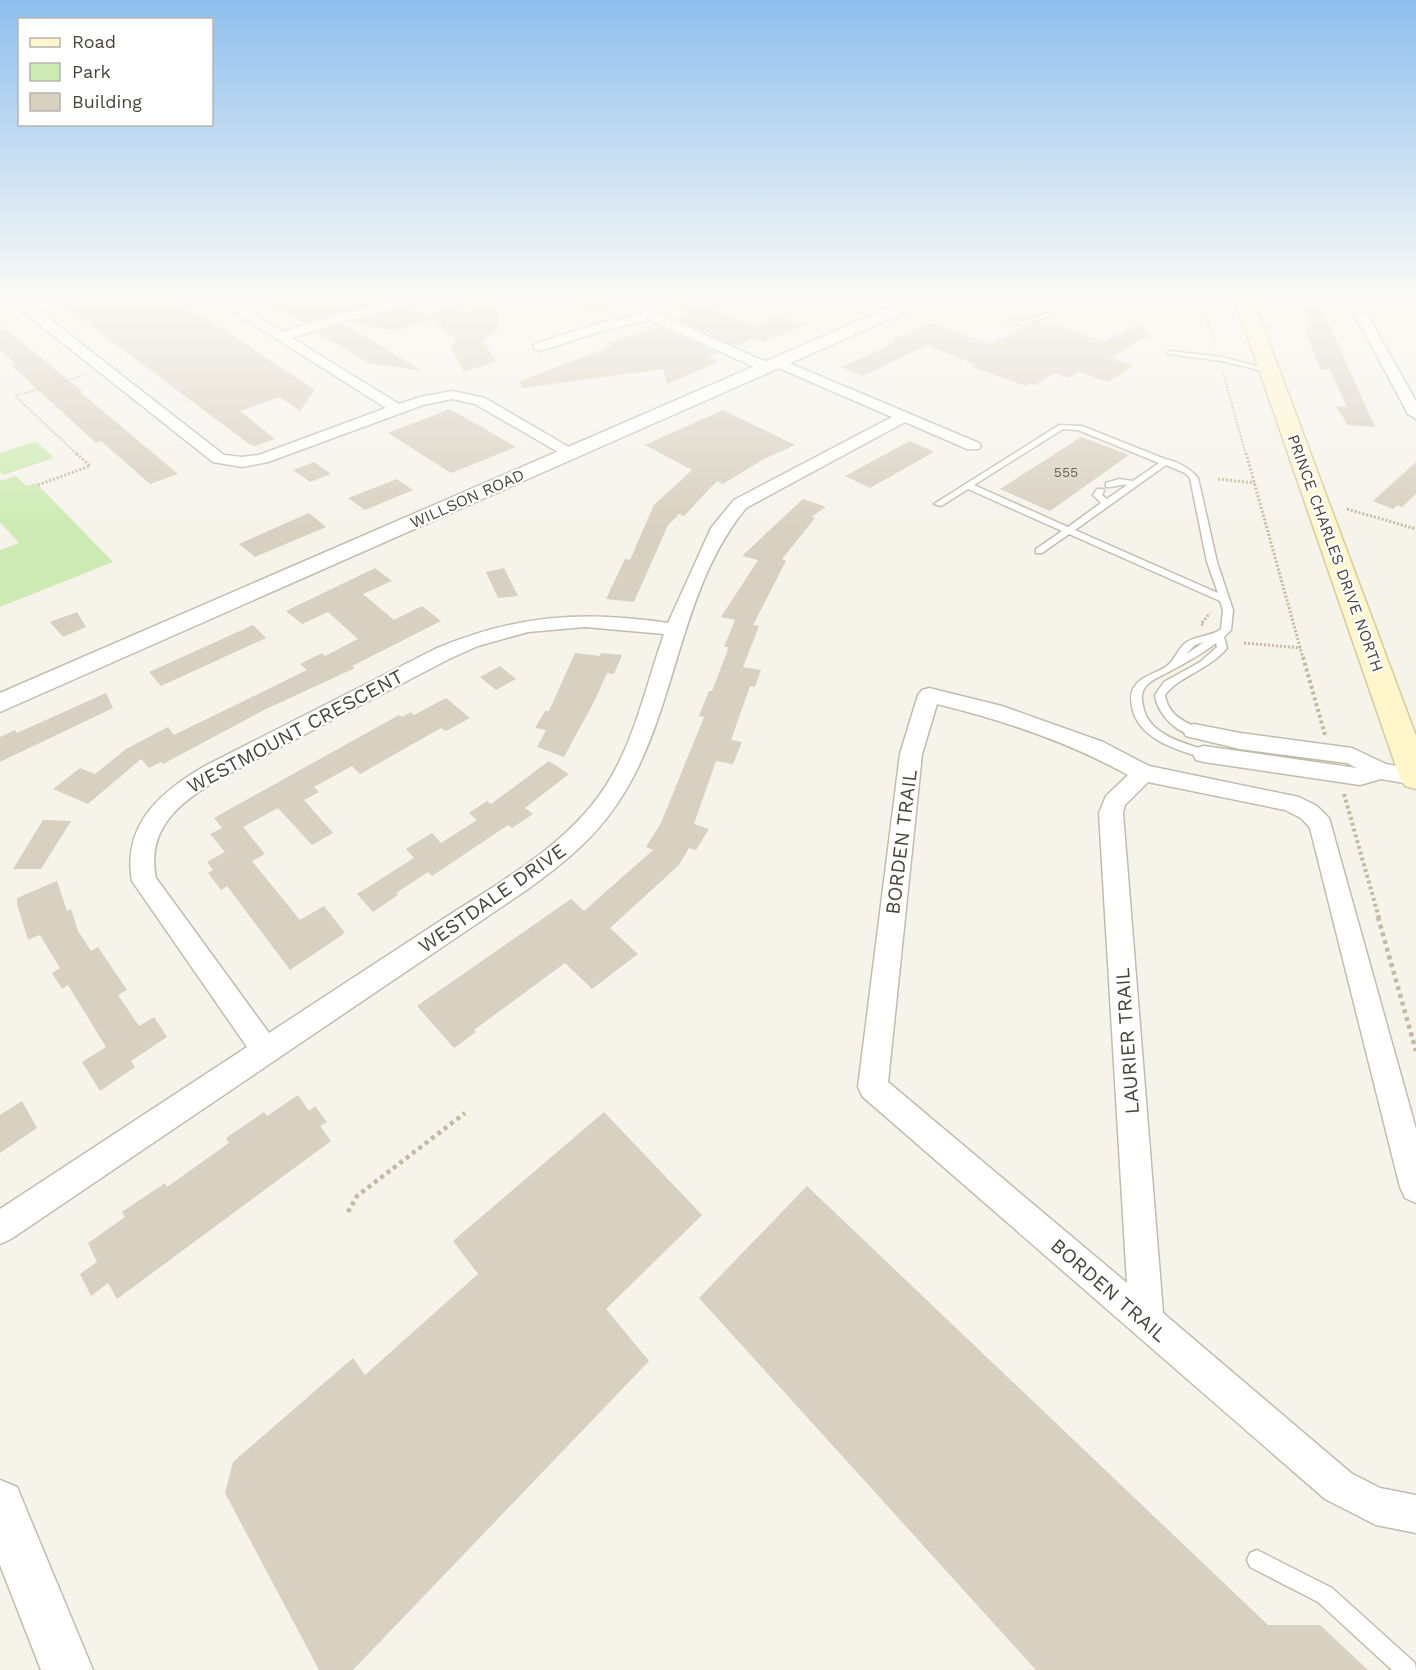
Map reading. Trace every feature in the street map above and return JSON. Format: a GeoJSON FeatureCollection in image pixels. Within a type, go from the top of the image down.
{"type":"FeatureCollection","features":[{"type":"Feature","properties":{"kind":"main road","name":"PRINCE CHARLES DRIVE NORTH"},"geometry":{"type":"LineString","coordinates":[[1272,372],[1416,778]]}},
{"type":"Feature","properties":{"kind":"street"},"geometry":{"type":"LineString","coordinates":[[107,372],[212,456],[230,462],[262,459],[438,396],[471,397],[571,453]]}},
{"type":"Feature","properties":{"kind":"street"},"geometry":{"type":"LineString","coordinates":[[337,372],[397,409]]}},
{"type":"Feature","properties":{"kind":"street","name":"WILLSON ROAD"},"geometry":{"type":"LineString","coordinates":[[0,703],[756,372]]}},
{"type":"Feature","properties":{"kind":"street"},"geometry":{"type":"LineString","coordinates":[[789,372],[973,446]]}},
{"type":"Feature","properties":{"kind":"street"},"geometry":{"type":"LineString","coordinates":[[1393,372],[1416,414]]}},
{"type":"Feature","properties":{"kind":"street","name":"WESTDALE DRIVE"},"geometry":{"type":"LineString","coordinates":[[0,1228],[541,867],[579,835],[608,800],[628,766],[675,630],[720,528],[740,504],[785,477],[903,417]]}},
{"type":"Feature","properties":{"kind":"street","name":"WESTMOUNT CRESCENT"},"geometry":{"type":"LineString","coordinates":[[266,1051],[144,881],[141,867],[142,847],[151,825],[166,805],[211,773],[442,654],[480,637],[521,626],[572,620],[622,621],[675,630]]}},
{"type":"Feature","properties":{"kind":"street","name":"BORDEN TRAIL"},"geometry":{"type":"LineString","coordinates":[[1416,1187],[1321,824],[1309,812],[1291,803],[1143,773],[1095,747],[994,711],[929,695],[911,754],[873,1087],[1338,1485],[1376,1506],[1416,1514]]}},
{"type":"Feature","properties":{"kind":"street"},"geometry":{"type":"LineString","coordinates":[[1176,780],[1200,740],[1334,764],[1362,777],[1381,771],[1416,778]]}},
{"type":"Feature","properties":{"kind":"street","name":"LAURIER TRAIL"},"geometry":{"type":"LineString","coordinates":[[1143,773],[1114,802],[1111,813],[1146,1321]]}},
{"type":"Feature","properties":{"kind":"street"},"geometry":{"type":"LineString","coordinates":[[0,1504],[67,1670]]}},
{"type":"Feature","properties":{"kind":"lane"},"geometry":{"type":"LineString","coordinates":[[938,504],[1062,427],[1079,428],[1188,471],[1194,478],[1212,562],[1224,599],[1228,620],[1226,630],[1196,653],[1174,663],[1141,684],[1136,699],[1143,722],[1155,733],[1172,743],[1200,740]]}},
{"type":"Feature","properties":{"kind":"lane"},"geometry":{"type":"LineString","coordinates":[[1039,551],[1167,461]]}},
{"type":"Feature","properties":{"kind":"lane"},"geometry":{"type":"LineString","coordinates":[[1109,485],[1119,481],[1134,484]]}},
{"type":"Feature","properties":{"kind":"lane"},"geometry":{"type":"LineString","coordinates":[[968,485],[1224,599]]}},
{"type":"Feature","properties":{"kind":"lane"},"geometry":{"type":"LineString","coordinates":[[1100,491],[1097,495],[1099,499],[1107,504]]}},
{"type":"Feature","properties":{"kind":"lane"},"geometry":{"type":"LineString","coordinates":[[1200,740],[1168,715],[1163,709],[1160,695],[1165,687],[1204,664],[1222,648],[1219,637]]}},
{"type":"Feature","properties":{"kind":"lane"},"geometry":{"type":"LineString","coordinates":[[1257,1560],[1325,1595],[1408,1670]]}},
{"type":"Feature","properties":{"kind":"path"},"geometry":{"type":"LineString","coordinates":[[38,485],[90,466],[15,396],[93,372]]}},
{"type":"Feature","properties":{"kind":"path"},"geometry":{"type":"LineString","coordinates":[[1225,372],[1416,1051]]}},
{"type":"Feature","properties":{"kind":"path"},"geometry":{"type":"LineString","coordinates":[[1218,478],[1255,483]]}},
{"type":"Feature","properties":{"kind":"path"},"geometry":{"type":"LineString","coordinates":[[1347,509],[1416,529]]}},
{"type":"Feature","properties":{"kind":"path"},"geometry":{"type":"LineString","coordinates":[[1349,514],[1357,512]]}},
{"type":"Feature","properties":{"kind":"path"},"geometry":{"type":"LineString","coordinates":[[1244,643],[1301,648]]}},
{"type":"Feature","properties":{"kind":"path"},"geometry":{"type":"LineString","coordinates":[[348,1212],[357,1196],[465,1113]]}},
{"type":"Feature","properties":{"kind":"green space"},"geometry":{"type":"Polygon","coordinates":[[[36,441],[54,458],[3,475],[0,472],[0,453],[36,441]]]}},
{"type":"Feature","properties":{"kind":"green space"},"geometry":{"type":"Polygon","coordinates":[[[16,476],[26,486],[36,483],[113,562],[0,607],[0,550],[19,543],[0,522],[0,481],[16,476]]]}},
{"type":"Feature","properties":{"kind":"building"},"geometry":{"type":"Polygon","coordinates":[[[18,372],[58,372],[178,474],[150,484],[101,441],[96,443],[18,372]]]}},
{"type":"Feature","properties":{"kind":"building"},"geometry":{"type":"Polygon","coordinates":[[[153,372],[287,372],[315,390],[300,411],[280,397],[240,411],[275,439],[255,446],[249,444],[153,372]]]}},
{"type":"Feature","properties":{"kind":"building"},"geometry":{"type":"Polygon","coordinates":[[[544,372],[641,372],[522,388],[520,381],[544,372]]]}},
{"type":"Feature","properties":{"kind":"building"},"geometry":{"type":"Polygon","coordinates":[[[664,372],[695,372],[667,384],[664,372]]]}},
{"type":"Feature","properties":{"kind":"building"},"geometry":{"type":"Polygon","coordinates":[[[853,372],[871,372],[863,376],[853,372]]]}},
{"type":"Feature","properties":{"kind":"building"},"geometry":{"type":"Polygon","coordinates":[[[986,372],[1124,372],[1108,382],[1079,372],[1068,378],[1055,373],[1035,385],[1030,383],[1026,386],[986,372]]]}},
{"type":"Feature","properties":{"kind":"building"},"geometry":{"type":"Polygon","coordinates":[[[1331,372],[1350,372],[1375,427],[1348,425],[1336,406],[1347,407],[1331,372]]]}},
{"type":"Feature","properties":{"kind":"building"},"geometry":{"type":"Polygon","coordinates":[[[450,409],[516,447],[451,473],[388,433],[450,409]]]}},
{"type":"Feature","properties":{"kind":"building"},"geometry":{"type":"Polygon","coordinates":[[[723,410],[795,445],[762,460],[723,484],[717,481],[684,516],[679,514],[668,525],[634,602],[606,599],[625,559],[630,560],[654,505],[692,470],[645,445],[723,410]]]}},
{"type":"Feature","properties":{"kind":"building"},"geometry":{"type":"Polygon","coordinates":[[[1081,437],[1129,455],[1050,511],[1000,489],[1081,437]]]}},
{"type":"Feature","properties":{"kind":"building"},"geometry":{"type":"Polygon","coordinates":[[[910,441],[934,452],[870,488],[845,476],[910,441]]]}},
{"type":"Feature","properties":{"kind":"building"},"geometry":{"type":"Polygon","coordinates":[[[314,462],[331,474],[310,482],[293,470],[314,462]]]}},
{"type":"Feature","properties":{"kind":"building"},"geometry":{"type":"Polygon","coordinates":[[[1416,462],[1416,494],[1402,507],[1397,505],[1393,509],[1373,501],[1416,462]]]}},
{"type":"Feature","properties":{"kind":"building"},"geometry":{"type":"Polygon","coordinates":[[[397,479],[413,490],[365,510],[348,498],[397,479]]]}},
{"type":"Feature","properties":{"kind":"building"},"geometry":{"type":"Polygon","coordinates":[[[803,499],[826,507],[811,517],[815,518],[782,559],[786,561],[753,625],[759,626],[743,667],[761,670],[755,687],[750,686],[731,740],[742,742],[733,764],[716,761],[694,824],[709,829],[696,850],[689,848],[679,865],[610,928],[638,954],[592,989],[565,963],[474,1030],[476,1032],[454,1048],[417,1006],[571,899],[584,911],[653,850],[646,847],[661,823],[704,717],[699,716],[709,691],[712,691],[727,652],[728,647],[724,647],[735,620],[721,617],[758,560],[742,556],[803,499]]]}},
{"type":"Feature","properties":{"kind":"building"},"geometry":{"type":"Polygon","coordinates":[[[309,513],[326,527],[255,557],[239,544],[309,513]]]}},
{"type":"Feature","properties":{"kind":"building"},"geometry":{"type":"Polygon","coordinates":[[[375,568],[392,581],[363,594],[394,620],[422,606],[441,621],[352,666],[355,668],[264,710],[163,764],[161,762],[149,768],[141,759],[88,804],[53,789],[80,768],[95,774],[126,749],[168,727],[174,735],[307,670],[300,664],[322,653],[325,656],[358,639],[328,612],[302,624],[286,611],[375,568]]]}},
{"type":"Feature","properties":{"kind":"building"},"geometry":{"type":"Polygon","coordinates":[[[504,568],[518,596],[498,598],[486,572],[504,568]]]}},
{"type":"Feature","properties":{"kind":"building"},"geometry":{"type":"Polygon","coordinates":[[[77,612],[86,627],[63,637],[50,622],[77,612]]]}},
{"type":"Feature","properties":{"kind":"building"},"geometry":{"type":"Polygon","coordinates":[[[253,625],[266,638],[161,686],[149,672],[253,625]]]}},
{"type":"Feature","properties":{"kind":"building"},"geometry":{"type":"Polygon","coordinates":[[[575,653],[600,656],[601,653],[622,655],[614,674],[607,673],[564,757],[537,747],[546,730],[535,728],[545,711],[549,711],[575,653]]]}},
{"type":"Feature","properties":{"kind":"building"},"geometry":{"type":"Polygon","coordinates":[[[500,666],[516,679],[496,690],[480,677],[500,666]]]}},
{"type":"Feature","properties":{"kind":"building"},"geometry":{"type":"Polygon","coordinates":[[[106,693],[113,708],[0,762],[0,737],[15,730],[17,733],[106,693]]]}},
{"type":"Feature","properties":{"kind":"building"},"geometry":{"type":"Polygon","coordinates":[[[446,698],[470,718],[446,731],[441,728],[360,774],[352,766],[314,787],[319,792],[304,800],[333,833],[312,845],[278,808],[243,827],[265,854],[252,861],[300,920],[324,906],[345,933],[290,970],[227,886],[221,890],[208,873],[213,870],[207,862],[225,852],[210,834],[222,828],[214,818],[399,715],[402,717],[411,712],[414,715],[446,698]]]}},
{"type":"Feature","properties":{"kind":"building"},"geometry":{"type":"Polygon","coordinates":[[[549,761],[569,774],[525,808],[533,814],[512,828],[508,825],[432,876],[428,872],[396,893],[398,895],[373,912],[357,894],[414,858],[406,849],[432,833],[441,843],[477,820],[469,813],[487,801],[491,804],[549,761]]]}},
{"type":"Feature","properties":{"kind":"building"},"geometry":{"type":"Polygon","coordinates":[[[43,820],[71,821],[41,869],[13,869],[43,820]]]}},
{"type":"Feature","properties":{"kind":"building"},"geometry":{"type":"Polygon","coordinates":[[[57,881],[67,911],[71,909],[78,931],[91,951],[98,947],[127,990],[118,995],[139,1026],[154,1017],[167,1037],[131,1061],[135,1067],[100,1091],[82,1062],[106,1047],[68,985],[62,989],[52,973],[60,968],[40,935],[28,940],[17,904],[17,898],[57,881]]]}},
{"type":"Feature","properties":{"kind":"building"},"geometry":{"type":"Polygon","coordinates":[[[298,1095],[309,1111],[315,1106],[327,1122],[320,1126],[331,1141],[117,1299],[108,1283],[91,1296],[80,1274],[97,1262],[88,1243],[125,1217],[122,1212],[165,1183],[167,1187],[229,1143],[226,1138],[264,1112],[267,1116],[298,1095]]]}},
{"type":"Feature","properties":{"kind":"building"},"geometry":{"type":"Polygon","coordinates":[[[22,1101],[37,1128],[0,1153],[0,1115],[22,1101]]]}},
{"type":"Feature","properties":{"kind":"building"},"geometry":{"type":"Polygon","coordinates":[[[604,1112],[702,1215],[606,1309],[649,1361],[353,1670],[319,1670],[225,1493],[233,1462],[353,1358],[365,1375],[478,1274],[453,1241],[604,1112]]]}},
{"type":"Feature","properties":{"kind":"building"},"geometry":{"type":"Polygon","coordinates":[[[807,1186],[1268,1625],[1320,1625],[1368,1670],[1036,1670],[699,1298],[807,1186]]]}}]}
